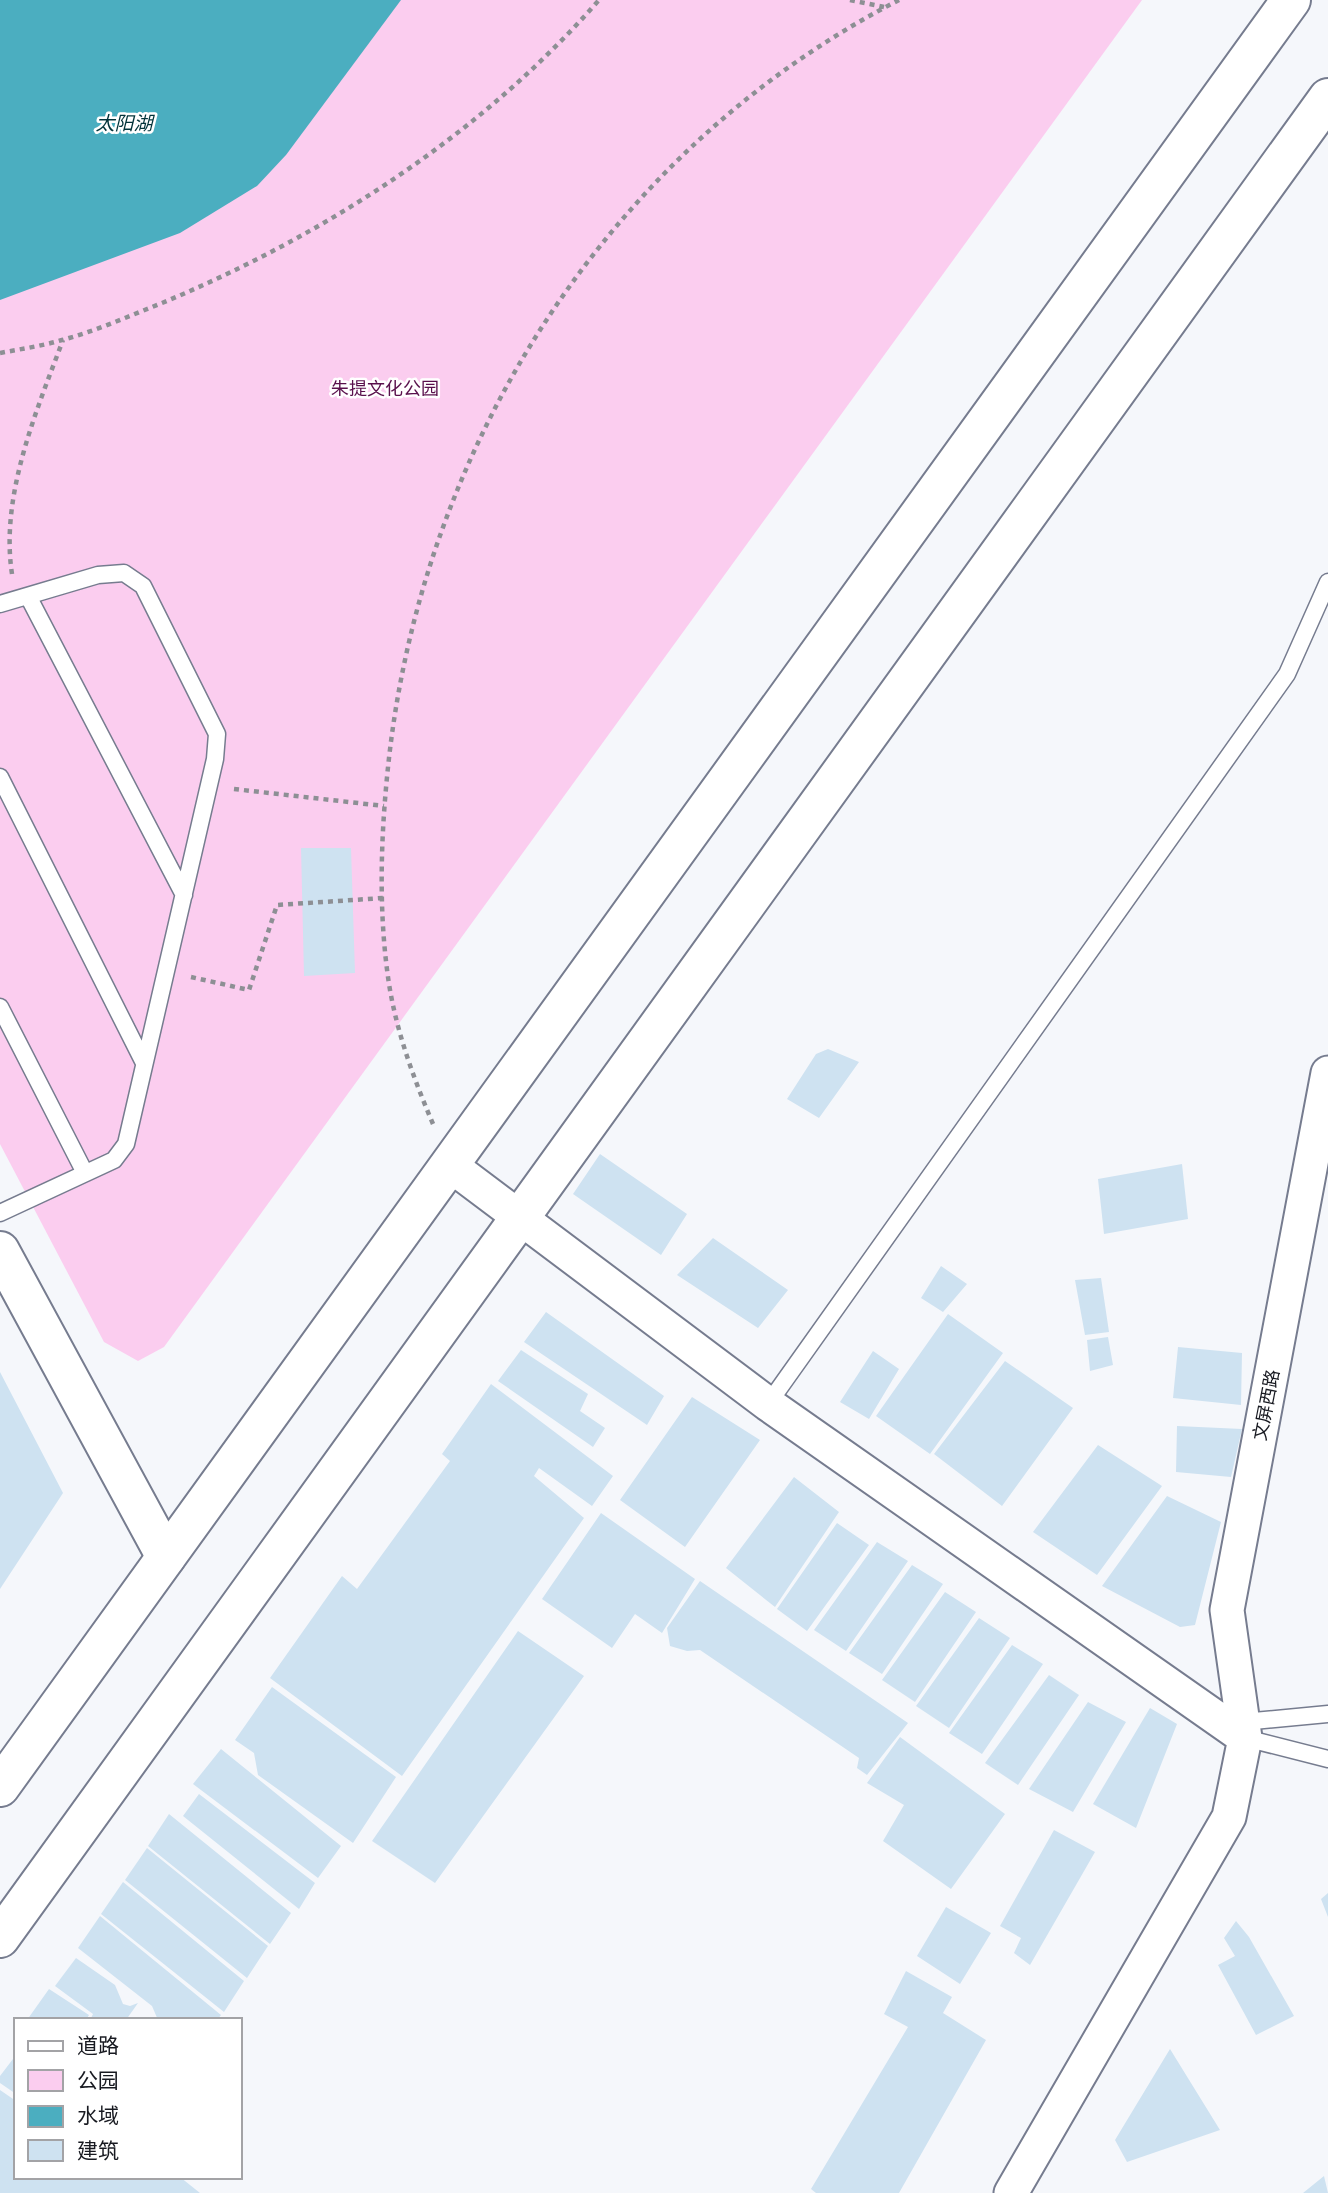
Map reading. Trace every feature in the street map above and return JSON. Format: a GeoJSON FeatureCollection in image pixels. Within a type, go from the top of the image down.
{"type":"FeatureCollection","features":[{"type":"Feature","properties":{"kind":"main road"},"geometry":{"type":"LineString","coordinates":[[0,1787],[1291,0]]}},
{"type":"Feature","properties":{"kind":"main road"},"geometry":{"type":"LineString","coordinates":[[0,1938],[1328,98]]}},
{"type":"Feature","properties":{"kind":"main road"},"geometry":{"type":"LineString","coordinates":[[0,1251],[166,1557]]}},
{"type":"Feature","properties":{"kind":"street","name":"文屏西路"},"geometry":{"type":"LineString","coordinates":[[1011,2193],[1229,1817],[1244,1730],[1227,1610],[1328,1073]]}},
{"type":"Feature","properties":{"kind":"street"},"geometry":{"type":"LineString","coordinates":[[450,1165],[768,1404],[1244,1730]]}},
{"type":"Feature","properties":{"kind":"lane"},"geometry":{"type":"LineString","coordinates":[[0,604],[97,575],[124,573],[143,586],[217,734],[209,786],[125,1144],[114,1160],[0,1213]]}},
{"type":"Feature","properties":{"kind":"lane"},"geometry":{"type":"LineString","coordinates":[[768,1404],[1287,674],[1328,582]]}},
{"type":"Feature","properties":{"kind":"lane"},"geometry":{"type":"LineString","coordinates":[[23,597],[184,895]]}},
{"type":"Feature","properties":{"kind":"lane"},"geometry":{"type":"LineString","coordinates":[[0,777],[144,1063]]}},
{"type":"Feature","properties":{"kind":"lane"},"geometry":{"type":"LineString","coordinates":[[0,1007],[85,1173]]}},
{"type":"Feature","properties":{"kind":"lane"},"geometry":{"type":"LineString","coordinates":[[1244,1730],[1328,1714]]}},
{"type":"Feature","properties":{"kind":"lane"},"geometry":{"type":"LineString","coordinates":[[1244,1730],[1328,1759]]}},
{"type":"Feature","properties":{"kind":"path"},"geometry":{"type":"LineString","coordinates":[[0,353],[63,340],[171,299],[248,264],[380,188],[490,107],[599,0]]}},
{"type":"Feature","properties":{"kind":"path"},"geometry":{"type":"LineString","coordinates":[[850,0],[886,7]]}},
{"type":"Feature","properties":{"kind":"path"},"geometry":{"type":"LineString","coordinates":[[450,1165],[409,1067],[388,978],[383,898],[384,806],[395,710],[417,608],[440,532],[474,446],[517,364],[576,275],[627,211],[693,143],[768,80],[850,26],[899,0]]}},
{"type":"Feature","properties":{"kind":"path"},"geometry":{"type":"LineString","coordinates":[[23,597],[8,557],[7,527],[13,487],[26,439],[63,340]]}},
{"type":"Feature","properties":{"kind":"path"},"geometry":{"type":"LineString","coordinates":[[209,786],[384,806]]}},
{"type":"Feature","properties":{"kind":"path"},"geometry":{"type":"LineString","coordinates":[[166,971],[249,990],[277,905],[383,898]]}},
{"type":"Feature","properties":{"kind":"green space","name":"朱提文化公园"},"geometry":{"type":"Polygon","coordinates":[[[0,0],[1142,0],[164,1347],[138,1361],[104,1342],[0,1144],[0,0]]]}},
{"type":"Feature","properties":{"kind":"water","name":"太阳湖"},"geometry":{"type":"Polygon","coordinates":[[[0,0],[401,0],[286,155],[257,186],[180,233],[0,300],[0,0]]]}},
{"type":"Feature","properties":{"kind":"building"},"geometry":{"type":"Polygon","coordinates":[[[301,848],[351,848],[355,973],[304,976],[301,848]]]}},
{"type":"Feature","properties":{"kind":"building"},"geometry":{"type":"Polygon","coordinates":[[[828,1049],[859,1062],[819,1118],[787,1099],[816,1054],[828,1049]]]}},
{"type":"Feature","properties":{"kind":"building"},"geometry":{"type":"Polygon","coordinates":[[[600,1154],[687,1214],[661,1255],[573,1194],[600,1154]]]}},
{"type":"Feature","properties":{"kind":"building"},"geometry":{"type":"Polygon","coordinates":[[[1182,1164],[1188,1219],[1104,1234],[1098,1179],[1182,1164]]]}},
{"type":"Feature","properties":{"kind":"building"},"geometry":{"type":"Polygon","coordinates":[[[713,1238],[788,1290],[758,1328],[677,1275],[713,1238]]]}},
{"type":"Feature","properties":{"kind":"building"},"geometry":{"type":"Polygon","coordinates":[[[941,1266],[967,1284],[943,1312],[921,1298],[941,1266]]]}},
{"type":"Feature","properties":{"kind":"building"},"geometry":{"type":"Polygon","coordinates":[[[1101,1278],[1109,1332],[1085,1335],[1075,1280],[1101,1278]]]}},
{"type":"Feature","properties":{"kind":"building"},"geometry":{"type":"Polygon","coordinates":[[[546,1312],[664,1396],[647,1425],[524,1342],[546,1312]]]}},
{"type":"Feature","properties":{"kind":"building"},"geometry":{"type":"Polygon","coordinates":[[[948,1314],[1003,1353],[930,1454],[876,1416],[948,1314]]]}},
{"type":"Feature","properties":{"kind":"building"},"geometry":{"type":"Polygon","coordinates":[[[1108,1337],[1113,1365],[1090,1371],[1087,1340],[1108,1337]]]}},
{"type":"Feature","properties":{"kind":"building"},"geometry":{"type":"Polygon","coordinates":[[[1178,1347],[1242,1353],[1241,1405],[1173,1398],[1178,1347]]]}},
{"type":"Feature","properties":{"kind":"building"},"geometry":{"type":"Polygon","coordinates":[[[521,1350],[588,1394],[580,1411],[605,1428],[593,1447],[498,1381],[521,1350]]]}},
{"type":"Feature","properties":{"kind":"building"},"geometry":{"type":"Polygon","coordinates":[[[873,1351],[899,1369],[869,1419],[840,1402],[873,1351]]]}},
{"type":"Feature","properties":{"kind":"building"},"geometry":{"type":"Polygon","coordinates":[[[1005,1361],[1073,1408],[1002,1506],[934,1454],[1005,1361]]]}},
{"type":"Feature","properties":{"kind":"building"},"geometry":{"type":"Polygon","coordinates":[[[0,1372],[63,1493],[0,1589],[0,1372]]]}},
{"type":"Feature","properties":{"kind":"building"},"geometry":{"type":"Polygon","coordinates":[[[491,1384],[613,1476],[592,1506],[539,1468],[534,1476],[584,1518],[402,1776],[270,1678],[342,1576],[357,1589],[450,1461],[442,1454],[491,1384]]]}},
{"type":"Feature","properties":{"kind":"building"},"geometry":{"type":"Polygon","coordinates":[[[692,1397],[760,1440],[685,1547],[620,1500],[692,1397]]]}},
{"type":"Feature","properties":{"kind":"building"},"geometry":{"type":"Polygon","coordinates":[[[1177,1426],[1242,1429],[1231,1477],[1176,1472],[1177,1426]]]}},
{"type":"Feature","properties":{"kind":"building"},"geometry":{"type":"Polygon","coordinates":[[[1098,1445],[1162,1486],[1097,1575],[1033,1532],[1098,1445]]]}},
{"type":"Feature","properties":{"kind":"building"},"geometry":{"type":"Polygon","coordinates":[[[794,1477],[839,1512],[775,1607],[726,1568],[794,1477]]]}},
{"type":"Feature","properties":{"kind":"building"},"geometry":{"type":"Polygon","coordinates":[[[1167,1496],[1221,1522],[1195,1625],[1180,1627],[1102,1586],[1167,1496]]]}},
{"type":"Feature","properties":{"kind":"building"},"geometry":{"type":"Polygon","coordinates":[[[601,1513],[695,1579],[662,1633],[635,1614],[612,1648],[542,1599],[601,1513]]]}},
{"type":"Feature","properties":{"kind":"building"},"geometry":{"type":"Polygon","coordinates":[[[837,1523],[869,1545],[807,1631],[777,1609],[837,1523]]]}},
{"type":"Feature","properties":{"kind":"building"},"geometry":{"type":"Polygon","coordinates":[[[877,1542],[908,1561],[846,1651],[814,1630],[877,1542]]]}},
{"type":"Feature","properties":{"kind":"building"},"geometry":{"type":"Polygon","coordinates":[[[912,1565],[943,1584],[882,1674],[849,1653],[912,1565]]]}},
{"type":"Feature","properties":{"kind":"building"},"geometry":{"type":"Polygon","coordinates":[[[700,1581],[908,1723],[867,1775],[857,1768],[859,1758],[700,1650],[687,1651],[670,1646],[667,1628],[700,1581]]]}},
{"type":"Feature","properties":{"kind":"building"},"geometry":{"type":"Polygon","coordinates":[[[945,1592],[976,1612],[915,1702],[882,1680],[945,1592]]]}},
{"type":"Feature","properties":{"kind":"building"},"geometry":{"type":"Polygon","coordinates":[[[979,1618],[1010,1638],[949,1728],[916,1706],[979,1618]]]}},
{"type":"Feature","properties":{"kind":"building"},"geometry":{"type":"Polygon","coordinates":[[[518,1631],[584,1676],[435,1883],[372,1841],[518,1631]]]}},
{"type":"Feature","properties":{"kind":"building"},"geometry":{"type":"Polygon","coordinates":[[[1012,1645],[1043,1664],[982,1754],[949,1733],[1012,1645]]]}},
{"type":"Feature","properties":{"kind":"building"},"geometry":{"type":"Polygon","coordinates":[[[1049,1675],[1079,1695],[1018,1785],[985,1763],[1049,1675]]]}},
{"type":"Feature","properties":{"kind":"building"},"geometry":{"type":"Polygon","coordinates":[[[272,1687],[396,1777],[353,1843],[258,1775],[254,1753],[235,1740],[272,1687]]]}},
{"type":"Feature","properties":{"kind":"building"},"geometry":{"type":"Polygon","coordinates":[[[1088,1702],[1126,1722],[1073,1812],[1029,1789],[1088,1702]]]}},
{"type":"Feature","properties":{"kind":"building"},"geometry":{"type":"Polygon","coordinates":[[[1150,1708],[1177,1724],[1136,1828],[1093,1804],[1150,1708]]]}},
{"type":"Feature","properties":{"kind":"building"},"geometry":{"type":"Polygon","coordinates":[[[900,1737],[1005,1814],[951,1889],[883,1841],[904,1805],[867,1783],[900,1737]]]}},
{"type":"Feature","properties":{"kind":"building"},"geometry":{"type":"Polygon","coordinates":[[[221,1749],[341,1846],[318,1878],[193,1784],[221,1749]]]}},
{"type":"Feature","properties":{"kind":"building"},"geometry":{"type":"Polygon","coordinates":[[[199,1794],[315,1883],[299,1909],[183,1816],[199,1794]]]}},
{"type":"Feature","properties":{"kind":"building"},"geometry":{"type":"Polygon","coordinates":[[[169,1814],[291,1913],[270,1944],[148,1846],[169,1814]]]}},
{"type":"Feature","properties":{"kind":"building"},"geometry":{"type":"Polygon","coordinates":[[[1054,1830],[1095,1852],[1030,1965],[1014,1953],[1021,1938],[1000,1926],[1054,1830]]]}},
{"type":"Feature","properties":{"kind":"building"},"geometry":{"type":"Polygon","coordinates":[[[147,1848],[268,1946],[247,1978],[125,1880],[147,1848]]]}},
{"type":"Feature","properties":{"kind":"building"},"geometry":{"type":"Polygon","coordinates":[[[123,1882],[244,1981],[224,2012],[101,1914],[123,1882]]]}},
{"type":"Feature","properties":{"kind":"building"},"geometry":{"type":"Polygon","coordinates":[[[1328,1893],[1328,1917],[1321,1899],[1328,1893]]]}},
{"type":"Feature","properties":{"kind":"building"},"geometry":{"type":"Polygon","coordinates":[[[946,1907],[991,1933],[960,1984],[917,1956],[946,1907]]]}},
{"type":"Feature","properties":{"kind":"building"},"geometry":{"type":"Polygon","coordinates":[[[100,1916],[221,2015],[219,2018],[157,2018],[152,2006],[78,1948],[100,1916]]]}},
{"type":"Feature","properties":{"kind":"building"},"geometry":{"type":"Polygon","coordinates":[[[1236,1921],[1249,1937],[1294,2016],[1256,2035],[1218,1965],[1235,1956],[1224,1938],[1236,1921]]]}},
{"type":"Feature","properties":{"kind":"building"},"geometry":{"type":"Polygon","coordinates":[[[76,1958],[115,1985],[123,2004],[130,2006],[138,2003],[127,2018],[91,2018],[93,2014],[55,1986],[76,1958]]]}},
{"type":"Feature","properties":{"kind":"building"},"geometry":{"type":"Polygon","coordinates":[[[906,1971],[952,1997],[943,2013],[986,2040],[899,2193],[816,2193],[811,2189],[908,2027],[884,2014],[906,1971]]]}},
{"type":"Feature","properties":{"kind":"building"},"geometry":{"type":"Polygon","coordinates":[[[49,1989],[89,2015],[87,2018],[28,2018],[49,1989]]]}},
{"type":"Feature","properties":{"kind":"building"},"geometry":{"type":"Polygon","coordinates":[[[1170,2049],[1220,2130],[1127,2162],[1115,2140],[1170,2049]]]}},
{"type":"Feature","properties":{"kind":"building"},"geometry":{"type":"Polygon","coordinates":[[[14,2058],[14,2093],[0,2083],[0,2076],[14,2058]]]}},
{"type":"Feature","properties":{"kind":"building"},"geometry":{"type":"Polygon","coordinates":[[[0,2090],[14,2100],[14,2179],[182,2179],[200,2193],[0,2193],[0,2090]]]}},
{"type":"Feature","properties":{"kind":"building"},"geometry":{"type":"Polygon","coordinates":[[[1324,2176],[1328,2193],[1303,2193],[1324,2176]]]}}]}
